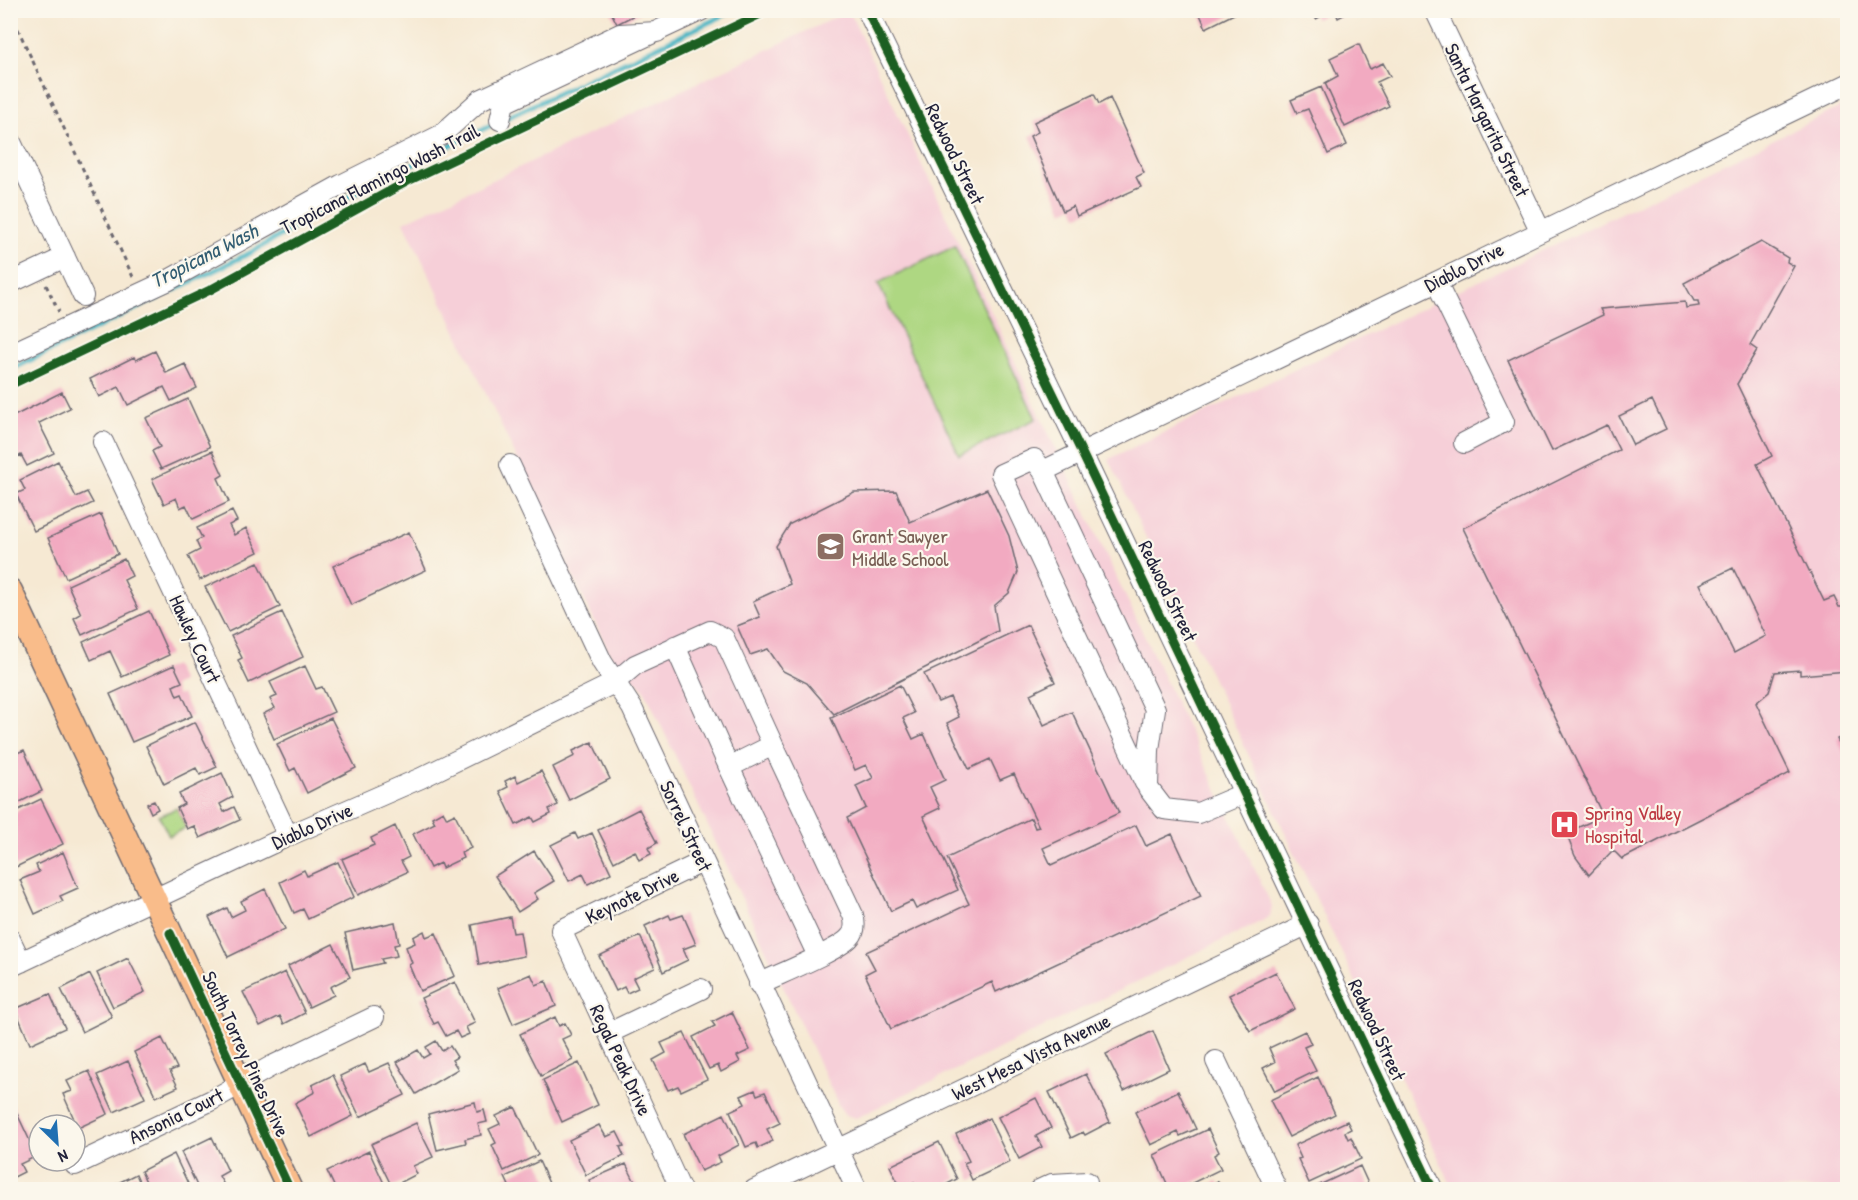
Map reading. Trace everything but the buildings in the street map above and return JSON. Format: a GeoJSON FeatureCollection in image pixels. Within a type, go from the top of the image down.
{"type":"FeatureCollection","features":[{"type":"Feature","properties":{"kind":"main road","name":"South Torrey Pines Drive"},"geometry":{"type":"LineString","coordinates":[[10,591],[290,1190]]}},
{"type":"Feature","properties":{"kind":"street"},"geometry":{"type":"LineString","coordinates":[[500,120],[504,103],[702,10]]}},
{"type":"Feature","properties":{"kind":"street","name":"Redwood Street"},"geometry":{"type":"LineString","coordinates":[[867,10],[1308,924],[1433,1190]]}},
{"type":"Feature","properties":{"kind":"street","name":"Santa Margarita Street"},"geometry":{"type":"LineString","coordinates":[[1435,10],[1540,230]]}},
{"type":"Feature","properties":{"kind":"street"},"geometry":{"type":"LineString","coordinates":[[10,354],[186,271],[341,185],[441,135],[480,100],[620,34],[657,32]]}},
{"type":"Feature","properties":{"kind":"street","name":"Diablo Drive"},"geometry":{"type":"LineString","coordinates":[[1043,471],[1540,230],[1848,84]]}},
{"type":"Feature","properties":{"kind":"street"},"geometry":{"type":"LineString","coordinates":[[10,140],[83,296]]}},
{"type":"Feature","properties":{"kind":"street"},"geometry":{"type":"LineString","coordinates":[[10,283],[65,257]]}},
{"type":"Feature","properties":{"kind":"street"},"geometry":{"type":"LineString","coordinates":[[1436,282],[1504,422],[1464,443]]}},
{"type":"Feature","properties":{"kind":"street","name":"Hawley Court"},"geometry":{"type":"LineString","coordinates":[[103,442],[288,836]]}},
{"type":"Feature","properties":{"kind":"street"},"geometry":{"type":"LineString","coordinates":[[1148,788],[1149,750],[1155,710],[1043,471],[1034,459],[1001,474],[1148,788],[1164,809],[1198,813],[1245,793]]}},
{"type":"Feature","properties":{"kind":"street","name":"Sorrel Street"},"geometry":{"type":"LineString","coordinates":[[510,465],[614,683],[632,708],[857,1190]]}},
{"type":"Feature","properties":{"kind":"street","name":"Diablo Drive"},"geometry":{"type":"LineString","coordinates":[[16,964],[288,836],[421,778],[614,683],[635,666],[710,632],[724,638],[855,920],[850,937],[818,956],[759,984]]}},
{"type":"Feature","properties":{"kind":"street"},"geometry":{"type":"LineString","coordinates":[[675,646],[818,956]]}},
{"type":"Feature","properties":{"kind":"street"},"geometry":{"type":"LineString","coordinates":[[729,767],[773,745]]}},
{"type":"Feature","properties":{"kind":"street","name":"Keynote Drive"},"geometry":{"type":"LineString","coordinates":[[561,930],[702,862]]}},
{"type":"Feature","properties":{"kind":"street","name":"West Mesa Vista Avenue"},"geometry":{"type":"LineString","coordinates":[[754,1190],[1308,924]]}},
{"type":"Feature","properties":{"kind":"street","name":"Regal Peak Drive"},"geometry":{"type":"LineString","coordinates":[[561,930],[681,1190]]}},
{"type":"Feature","properties":{"kind":"street"},"geometry":{"type":"LineString","coordinates":[[10,939],[16,964]]}},
{"type":"Feature","properties":{"kind":"street"},"geometry":{"type":"LineString","coordinates":[[609,1033],[701,989]]}},
{"type":"Feature","properties":{"kind":"street","name":"Ansonia Court"},"geometry":{"type":"LineString","coordinates":[[87,1159],[212,1100],[374,1017]]}},
{"type":"Feature","properties":{"kind":"street"},"geometry":{"type":"LineString","coordinates":[[1216,1062],[1277,1190]]}},
{"type":"Feature","properties":{"kind":"street"},"geometry":{"type":"LineString","coordinates":[[1039,1190],[1052,1184],[1087,1182]]}},
{"type":"Feature","properties":{"kind":"path"},"geometry":{"type":"LineString","coordinates":[[10,12],[135,282]]}},
{"type":"Feature","properties":{"kind":"path"},"geometry":{"type":"LineString","coordinates":[[43,279],[61,317]]}},
{"type":"Feature","properties":{"kind":"shaded area","name":"Grant Sawyer Middle School"},"geometry":{"type":"Polygon","coordinates":[[[849,11],[1272,906],[1270,916],[1262,921],[856,1118],[845,1115],[839,1106],[644,689],[612,658],[404,222],[849,11]]]}},
{"type":"Feature","properties":{"kind":"shaded area","name":"Spring Valley Hospital"},"geometry":{"type":"Polygon","coordinates":[[[1847,104],[1847,1189],[1453,1189],[1109,459],[1847,104]]]}},
{"type":"Feature","properties":{"kind":"green space"},"geometry":{"type":"Polygon","coordinates":[[[955,246],[1036,419],[959,455],[878,283],[955,246]]]}},
{"type":"Feature","properties":{"kind":"green space"},"geometry":{"type":"Polygon","coordinates":[[[177,808],[186,828],[169,836],[159,816],[177,808]]]}},
{"type":"Feature","properties":{"kind":"waterway","name":"Tropicana Wash"},"geometry":{"type":"LineString","coordinates":[[506,118],[735,10]]}},
{"type":"Feature","properties":{"kind":"waterway","name":"Tropicana Wash"},"geometry":{"type":"LineString","coordinates":[[10,370],[250,253],[346,198],[497,122]]}},
{"type":"Feature","properties":{"kind":"cycle path","name":"Tropicana Flamingo Wash Trail"},"geometry":{"type":"LineString","coordinates":[[10,385],[210,290],[408,181],[769,10]]}},
{"type":"Feature","properties":{"kind":"cycle path"},"geometry":{"type":"LineString","coordinates":[[867,10],[1082,453],[1433,1190]]}},
{"type":"Feature","properties":{"kind":"cycle path"},"geometry":{"type":"LineString","coordinates":[[170,933],[290,1190]]}},
{"type":"Feature","properties":{"kind":"place","name":"Grant Sawyer Middle School"},"geometry":{"type":"Point","coordinates":[831,547]}},
{"type":"Feature","properties":{"kind":"place","name":"Spring Valley Hospital"},"geometry":{"type":"Point","coordinates":[1564,824]}}]}
